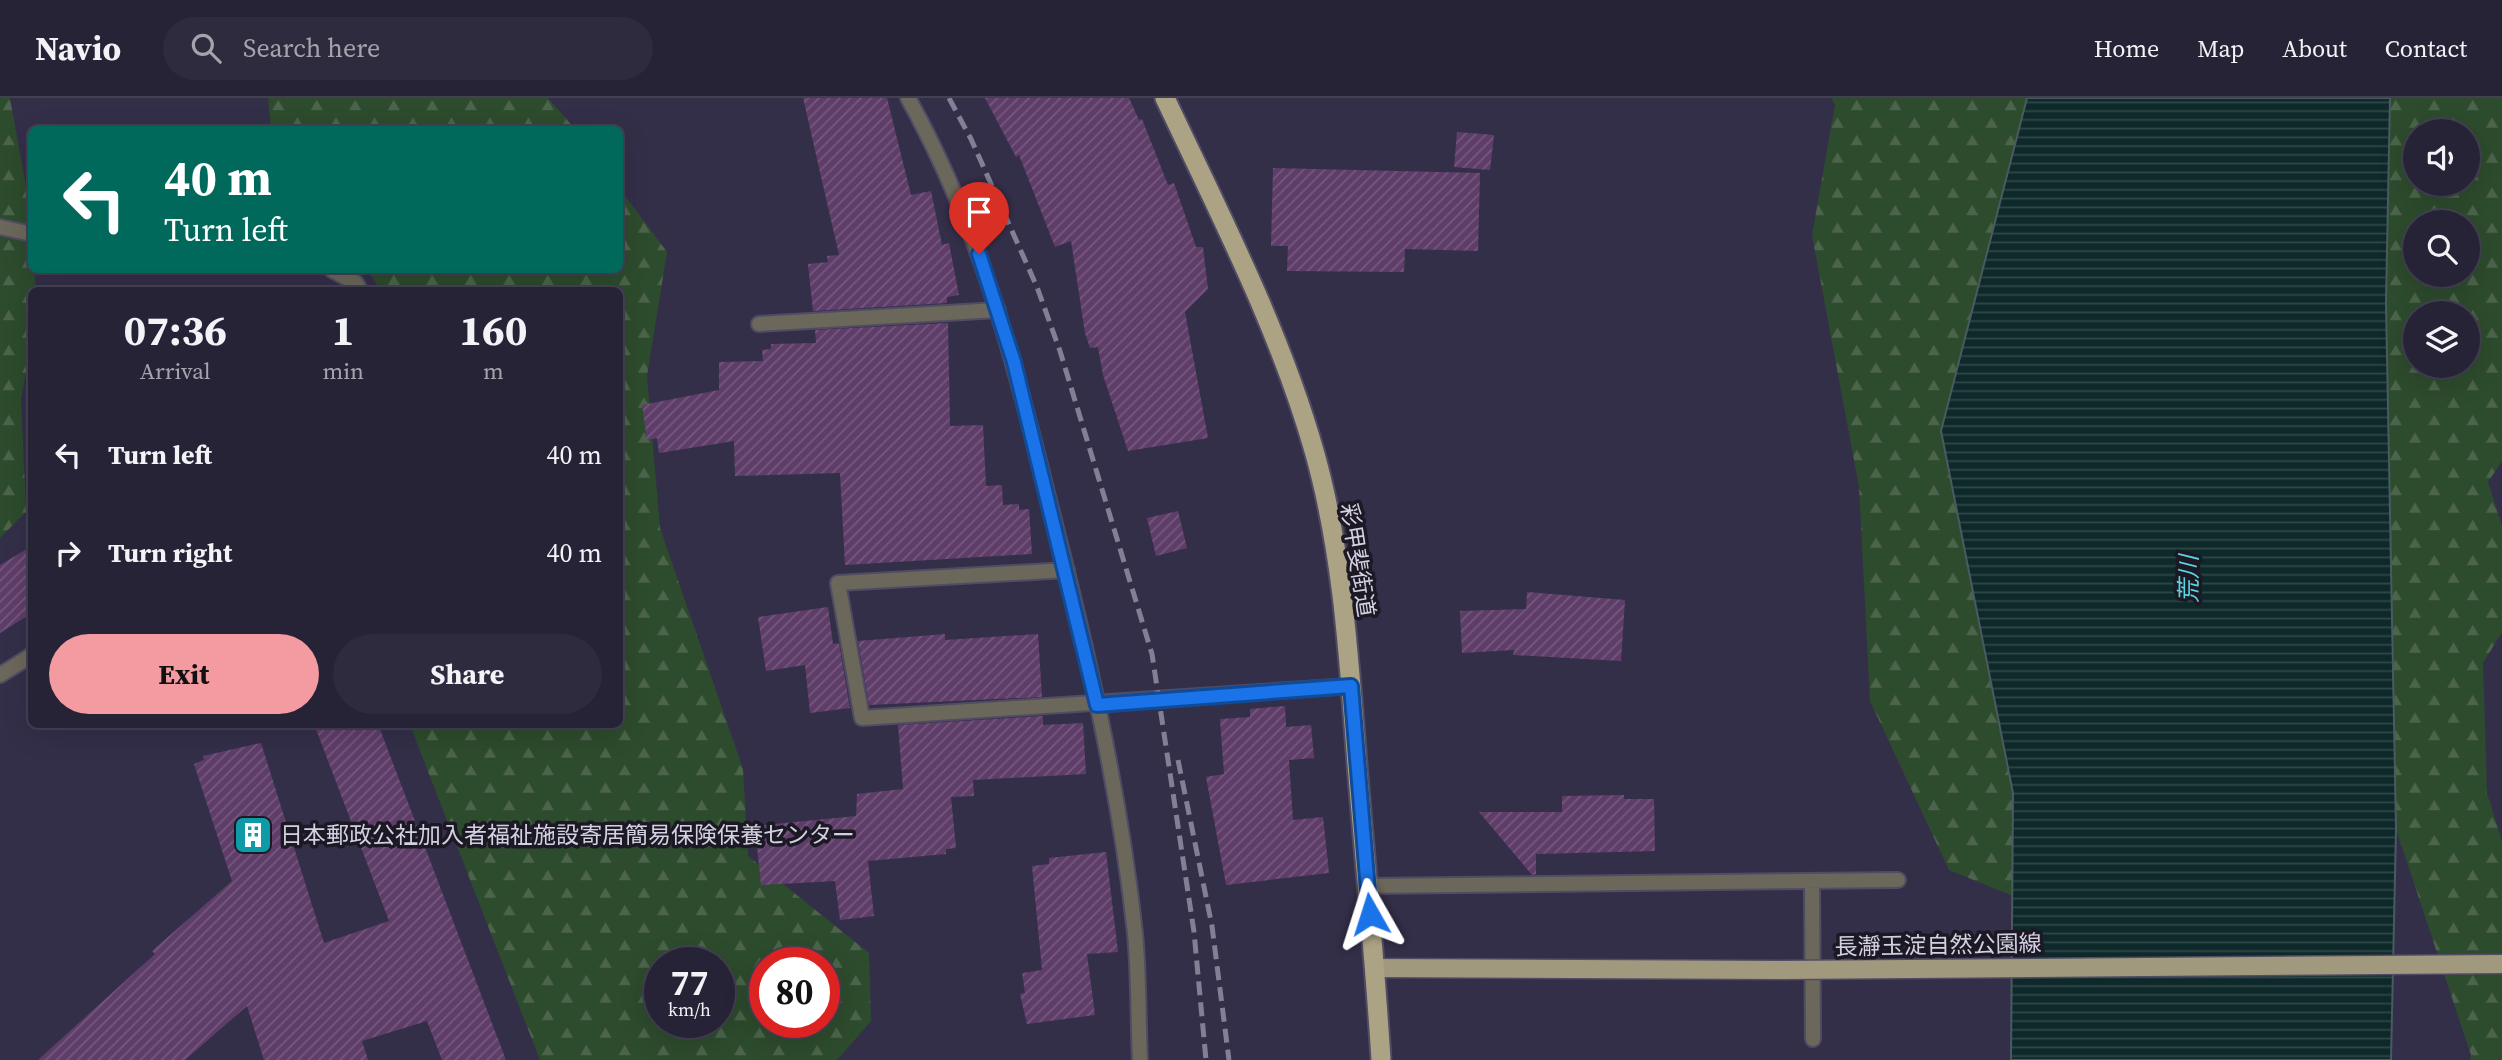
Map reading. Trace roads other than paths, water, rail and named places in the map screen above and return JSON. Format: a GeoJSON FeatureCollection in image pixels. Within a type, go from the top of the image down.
{"type":"FeatureCollection","features":[{"type":"Feature","properties":{"kind":"highway","name":"彩甲斐街道"},"geometry":{"type":"LineString","coordinates":[[1165,98],[1259,298],[1295,388],[1315,457],[1333,537],[1351,686],[1381,1060]]}},
{"type":"Feature","properties":{"kind":"main road","name":"長瀞玉淀自然公園線"},"geometry":{"type":"LineString","coordinates":[[1375,968],[1783,970],[2502,964]]}},
{"type":"Feature","properties":{"kind":"street"},"geometry":{"type":"LineString","coordinates":[[908,98],[953,188],[998,310],[1067,570],[1116,800],[1135,935],[1140,1060]]}},
{"type":"Feature","properties":{"kind":"street"},"geometry":{"type":"LineString","coordinates":[[0,227],[28,233]]}},
{"type":"Feature","properties":{"kind":"street"},"geometry":{"type":"LineString","coordinates":[[338,273],[358,287]]}},
{"type":"Feature","properties":{"kind":"street"},"geometry":{"type":"LineString","coordinates":[[759,324],[998,310]]}},
{"type":"Feature","properties":{"kind":"street"},"geometry":{"type":"LineString","coordinates":[[1067,570],[838,583],[862,718],[1097,705],[1351,686]]}},
{"type":"Feature","properties":{"kind":"street"},"geometry":{"type":"LineString","coordinates":[[0,675],[28,658]]}},
{"type":"Feature","properties":{"kind":"street"},"geometry":{"type":"LineString","coordinates":[[1367,886],[1898,880]]}},
{"type":"Feature","properties":{"kind":"street"},"geometry":{"type":"LineString","coordinates":[[1812,881],[1813,1040]]}},
{"type":"Feature","properties":{"kind":"water","name":"荒川"},"geometry":{"type":"Polygon","coordinates":[[[2027,98],[2390,98],[2386,303],[2396,829],[2391,1060],[2011,1060],[2013,793],[1941,431],[2027,98]]]}},
{"type":"Feature","properties":{"kind":"railway"},"geometry":{"type":"LineString","coordinates":[[949,98],[971,139],[1037,287],[1060,351],[1152,654],[1194,932],[1206,1060]]}},
{"type":"Feature","properties":{"kind":"railway"},"geometry":{"type":"LineString","coordinates":[[1178,760],[1212,926],[1229,1060]]}},
{"type":"Feature","properties":{"kind":"place","name":"日本郵政公社加入者福祉施設寄居簡易保険保養センター"},"geometry":{"type":"Point","coordinates":[253,835]}}]}
